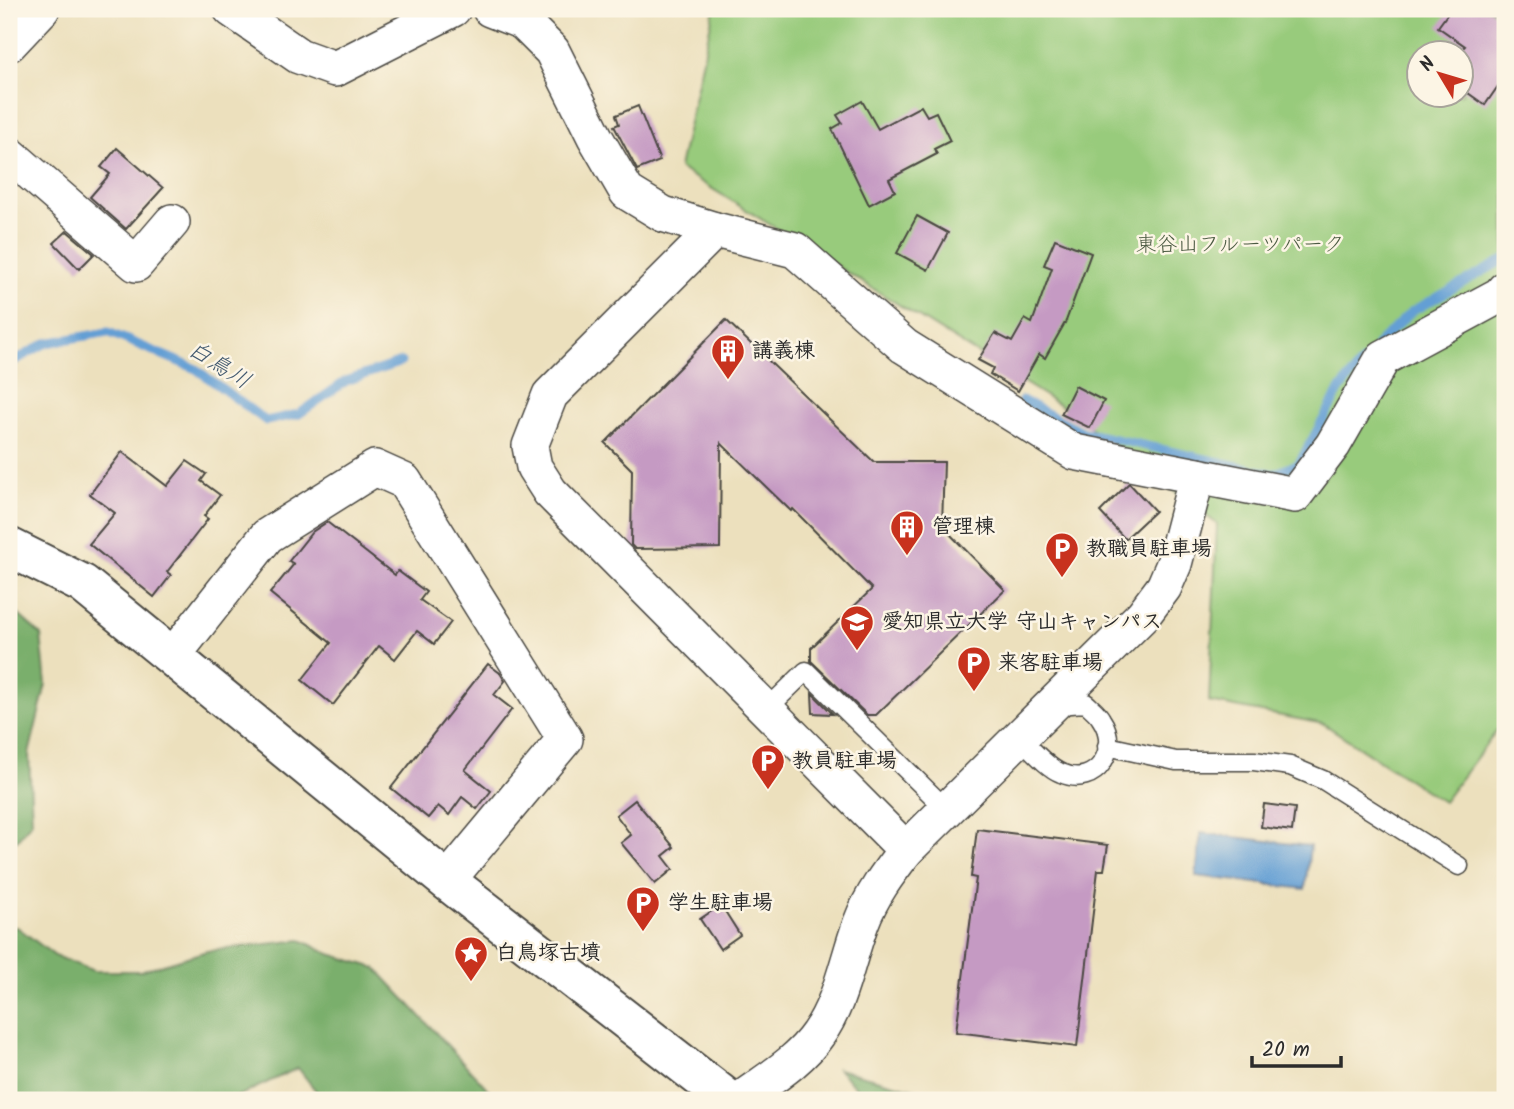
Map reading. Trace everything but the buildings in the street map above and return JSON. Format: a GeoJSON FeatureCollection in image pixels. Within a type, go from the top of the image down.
{"type":"FeatureCollection","features":[{"type":"Feature","properties":{"kind":"street"},"geometry":{"type":"LineString","coordinates":[[9,44],[42,9]]}},
{"type":"Feature","properties":{"kind":"street"},"geometry":{"type":"LineString","coordinates":[[230,9],[299,55],[335,69],[453,9]]}},
{"type":"Feature","properties":{"kind":"street"},"geometry":{"type":"LineString","coordinates":[[490,9],[523,22],[552,51],[595,137],[627,192],[663,214],[795,250],[904,346],[1074,452],[1295,495],[1333,445],[1383,358],[1500,295],[1505,289]]}},
{"type":"Feature","properties":{"kind":"street"},"geometry":{"type":"LineString","coordinates":[[9,154],[136,264],[172,222]]}},
{"type":"Feature","properties":{"kind":"street"},"geometry":{"type":"LineString","coordinates":[[715,230],[550,395],[530,446],[534,467],[550,492],[906,850]]}},
{"type":"Feature","properties":{"kind":"street"},"geometry":{"type":"LineString","coordinates":[[173,657],[267,536],[375,468],[404,481],[565,739],[447,881]]}},
{"type":"Feature","properties":{"kind":"street"},"geometry":{"type":"LineString","coordinates":[[740,1100],[804,1053],[818,1034],[832,1010],[862,920],[881,882],[906,850],[1143,615],[1164,587],[1174,564],[1197,476]]}},
{"type":"Feature","properties":{"kind":"street"},"geometry":{"type":"LineString","coordinates":[[9,547],[83,584],[447,881],[729,1100]]}},
{"type":"Feature","properties":{"kind":"lane"},"geometry":{"type":"LineString","coordinates":[[766,710],[806,671],[946,809]]}},
{"type":"Feature","properties":{"kind":"lane"},"geometry":{"type":"LineString","coordinates":[[1019,737],[1058,772],[1081,777],[1098,770],[1106,757],[1107,747],[1103,720],[1086,703],[1052,705]]}},
{"type":"Feature","properties":{"kind":"lane"},"geometry":{"type":"LineString","coordinates":[[1107,747],[1176,761],[1254,761],[1290,766],[1323,780],[1459,866]]}},
{"type":"Feature","properties":{"kind":"green space","name":"東谷山フルーツパーク"},"geometry":{"type":"Polygon","coordinates":[[[714,9],[1505,9],[1505,720],[1443,802],[1324,724],[1209,702],[1217,524],[1068,410],[679,168],[714,9]]]}},
{"type":"Feature","properties":{"kind":"green space"},"geometry":{"type":"Polygon","coordinates":[[[9,606],[41,635],[46,684],[29,754],[32,821],[17,840],[9,841],[9,606]]]}},
{"type":"Feature","properties":{"kind":"green space"},"geometry":{"type":"Polygon","coordinates":[[[9,927],[17,927],[55,956],[94,971],[140,971],[207,951],[301,940],[330,954],[376,968],[498,1100],[323,1100],[298,1068],[230,1100],[9,1100],[9,927]]]}},
{"type":"Feature","properties":{"kind":"green space"},"geometry":{"type":"Polygon","coordinates":[[[838,1069],[954,1100],[868,1100],[838,1069]]]}},
{"type":"Feature","properties":{"kind":"water"},"geometry":{"type":"Polygon","coordinates":[[[1201,833],[1310,846],[1305,889],[1196,876],[1201,833]]]}},
{"type":"Feature","properties":{"kind":"waterway"},"geometry":{"type":"LineString","coordinates":[[1377,345],[1411,312],[1505,259]]}},
{"type":"Feature","properties":{"kind":"waterway","name":"白鳥川"},"geometry":{"type":"LineString","coordinates":[[9,364],[46,343],[108,332],[196,369],[266,421],[299,414],[346,381],[401,362]]}},
{"type":"Feature","properties":{"kind":"waterway"},"geometry":{"type":"LineString","coordinates":[[1022,400],[1083,432],[1274,474],[1299,463],[1339,391],[1363,361]]}},
{"type":"Feature","properties":{"kind":"place","name":"講義棟"},"geometry":{"type":"Point","coordinates":[728,381]}},
{"type":"Feature","properties":{"kind":"place","name":"管理棟"},"geometry":{"type":"Point","coordinates":[907,557]}},
{"type":"Feature","properties":{"kind":"place","name":"教職員駐車場"},"geometry":{"type":"Point","coordinates":[1062,579]}},
{"type":"Feature","properties":{"kind":"place","name":"愛知県立大学 守山キャンパス"},"geometry":{"type":"Point","coordinates":[857,652]}},
{"type":"Feature","properties":{"kind":"place","name":"来客駐車場"},"geometry":{"type":"Point","coordinates":[974,693]}},
{"type":"Feature","properties":{"kind":"place","name":"教員駐車場"},"geometry":{"type":"Point","coordinates":[768,791]}},
{"type":"Feature","properties":{"kind":"place","name":"学生駐車場"},"geometry":{"type":"Point","coordinates":[643,933]}},
{"type":"Feature","properties":{"kind":"place","name":"白鳥塚古墳"},"geometry":{"type":"Point","coordinates":[471,983]}}]}
